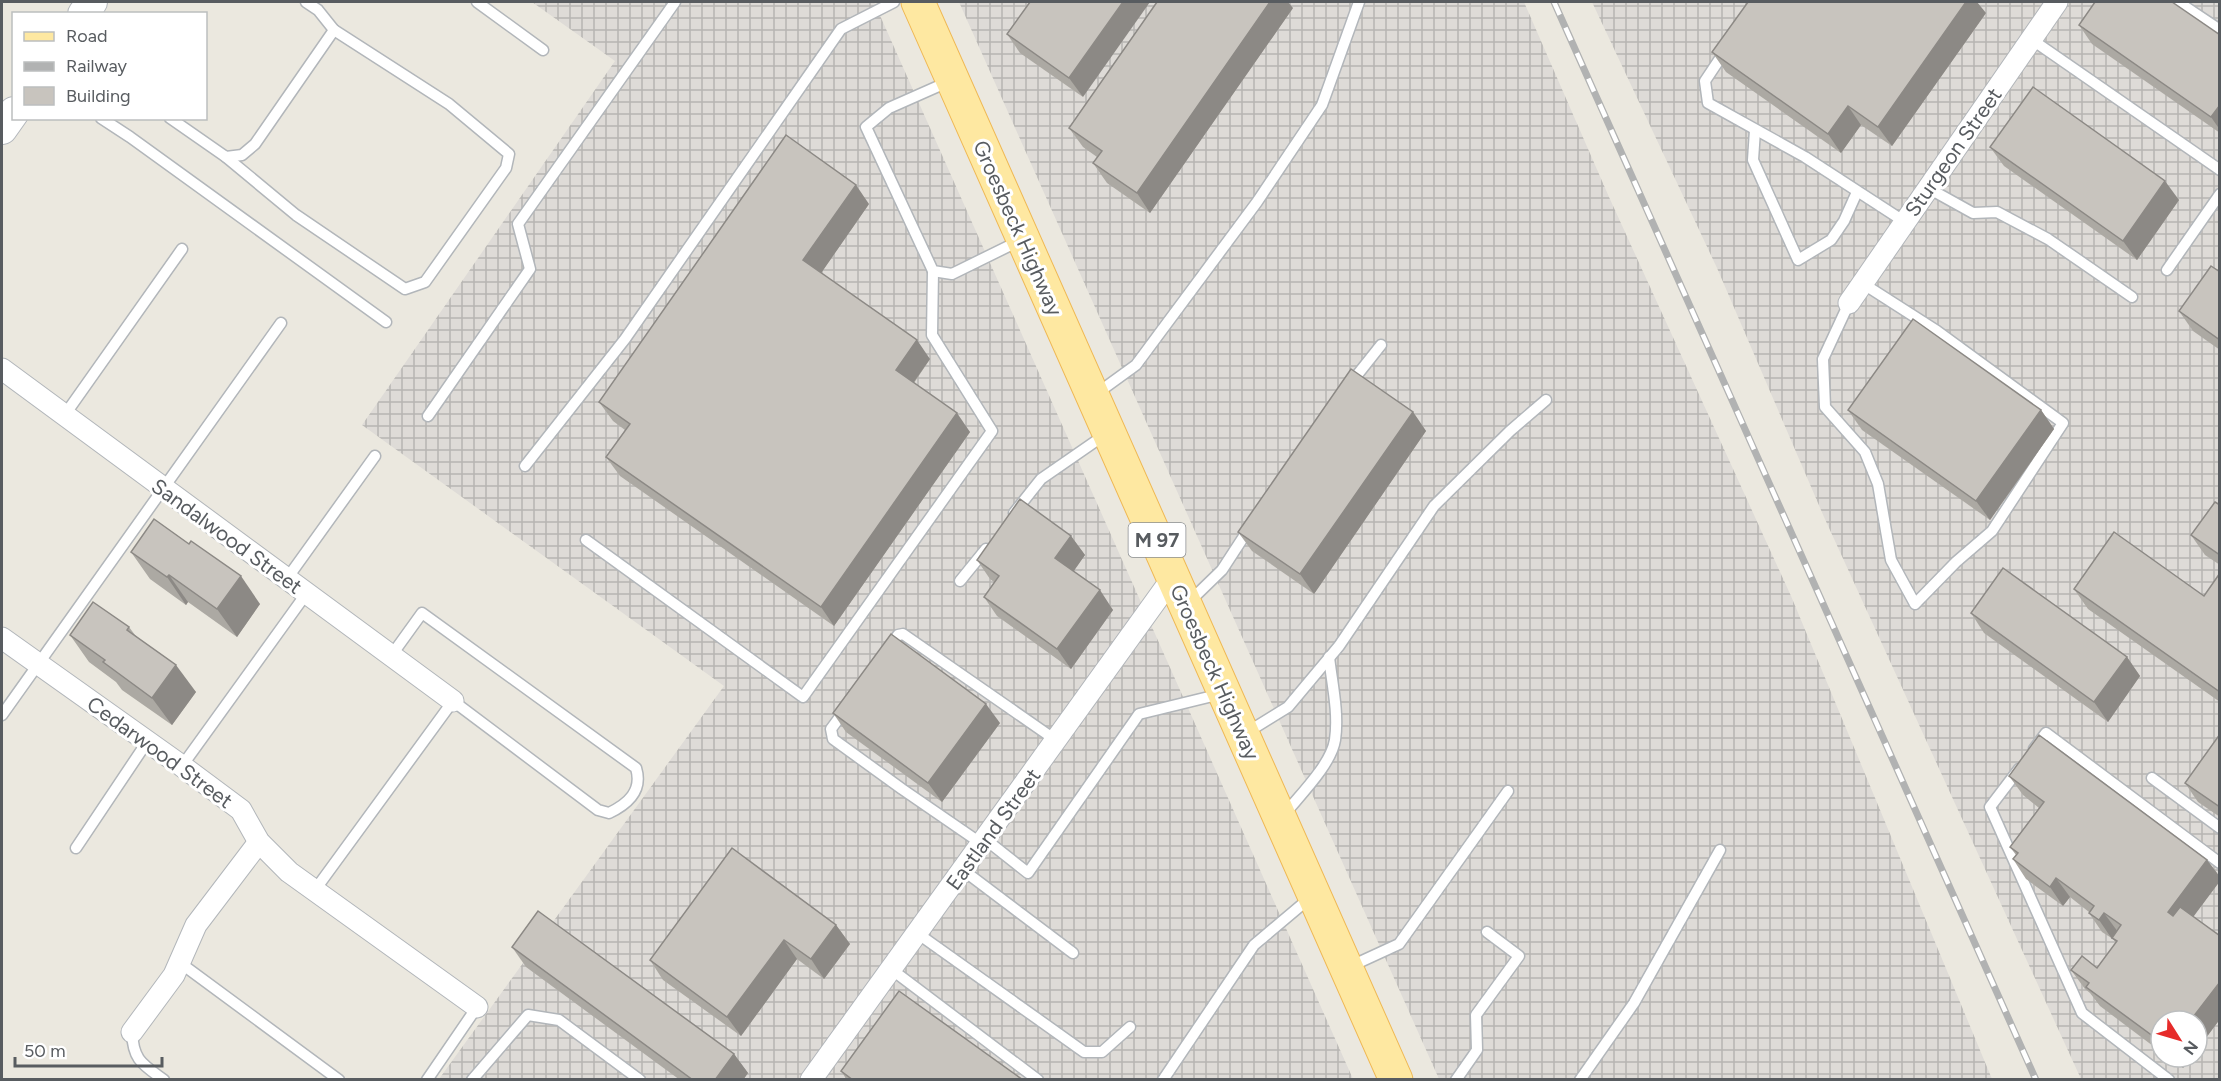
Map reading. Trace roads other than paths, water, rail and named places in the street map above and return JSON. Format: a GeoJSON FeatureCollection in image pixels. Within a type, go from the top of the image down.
{"type":"FeatureCollection","features":[{"type":"Feature","properties":{"kind":"main road","name":"Groesbeck Highway"},"geometry":{"type":"LineString","coordinates":[[918,2],[1394,1078]]}},
{"type":"Feature","properties":{"kind":"main road"},"geometry":{"type":"LineString","coordinates":[[2,129],[12,115]]}},
{"type":"Feature","properties":{"kind":"street","name":"Sturgeon Street"},"geometry":{"type":"LineString","coordinates":[[1849,303],[2057,2]]}},
{"type":"Feature","properties":{"kind":"street","name":"Sandalwood Street"},"geometry":{"type":"LineString","coordinates":[[2,369],[453,701]]}},
{"type":"Feature","properties":{"kind":"street","name":"Eastland Street"},"geometry":{"type":"LineString","coordinates":[[811,1080],[1057,741],[1179,591]]}},
{"type":"Feature","properties":{"kind":"street","name":"Cedarwood Street"},"geometry":{"type":"LineString","coordinates":[[2,638],[241,810],[259,842],[289,872],[477,1007]]}},
{"type":"Feature","properties":{"kind":"street"},"geometry":{"type":"LineString","coordinates":[[132,1032],[174,975],[196,925],[259,842]]}},
{"type":"Feature","properties":{"kind":"lane"},"geometry":{"type":"LineString","coordinates":[[173,120],[226,158],[296,214],[405,289],[425,282],[506,168],[509,154],[449,104],[334,30],[318,10],[306,2]]}},
{"type":"Feature","properties":{"kind":"lane"},"geometry":{"type":"LineString","coordinates":[[477,2],[543,50]]}},
{"type":"Feature","properties":{"kind":"lane"},"geometry":{"type":"LineString","coordinates":[[428,416],[530,270],[518,224],[675,2]]}},
{"type":"Feature","properties":{"kind":"lane"},"geometry":{"type":"LineString","coordinates":[[525,466],[625,339],[841,29],[894,2]]}},
{"type":"Feature","properties":{"kind":"lane"},"geometry":{"type":"LineString","coordinates":[[1093,396],[1136,364],[1263,192],[1322,105],[1359,2]]}},
{"type":"Feature","properties":{"kind":"lane"},"geometry":{"type":"LineString","coordinates":[[2178,2],[2220,30]]}},
{"type":"Feature","properties":{"kind":"lane"},"geometry":{"type":"LineString","coordinates":[[226,158],[242,155],[255,144],[334,30]]}},
{"type":"Feature","properties":{"kind":"lane"},"geometry":{"type":"LineString","coordinates":[[2031,39],[2220,170]]}},
{"type":"Feature","properties":{"kind":"lane"},"geometry":{"type":"LineString","coordinates":[[1729,46],[1705,81],[1708,103],[1805,157],[1905,222]]}},
{"type":"Feature","properties":{"kind":"lane"},"geometry":{"type":"LineString","coordinates":[[586,540],[803,697],[992,430],[932,336],[933,271],[866,127],[889,108],[952,80]]}},
{"type":"Feature","properties":{"kind":"lane"},"geometry":{"type":"LineString","coordinates":[[103,120],[140,144],[386,322]]}},
{"type":"Feature","properties":{"kind":"lane"},"geometry":{"type":"LineString","coordinates":[[1755,130],[1753,160],[1798,260],[1831,240],[1844,221],[1857,192]]}},
{"type":"Feature","properties":{"kind":"lane"},"geometry":{"type":"LineString","coordinates":[[1928,188],[1973,213],[1997,212],[2007,217],[2048,239],[2132,297]]}},
{"type":"Feature","properties":{"kind":"lane"},"geometry":{"type":"LineString","coordinates":[[2167,270],[2220,194]]}},
{"type":"Feature","properties":{"kind":"lane"},"geometry":{"type":"LineString","coordinates":[[933,271],[952,274],[1023,239]]}},
{"type":"Feature","properties":{"kind":"lane"},"geometry":{"type":"LineString","coordinates":[[64,416],[182,249]]}},
{"type":"Feature","properties":{"kind":"lane"},"geometry":{"type":"LineString","coordinates":[[1849,303],[1823,359],[1825,407],[1865,452],[1878,484],[1891,560],[1915,604],[1956,562],[1992,531],[2063,423],[1937,331],[1862,283]]}},
{"type":"Feature","properties":{"kind":"lane"},"geometry":{"type":"LineString","coordinates":[[2,714],[281,322]]}},
{"type":"Feature","properties":{"kind":"lane"},"geometry":{"type":"LineString","coordinates":[[1346,389],[1381,345]]}},
{"type":"Feature","properties":{"kind":"lane"},"geometry":{"type":"LineString","coordinates":[[1243,735],[1288,707],[1329,657],[1434,506],[1510,431],[1546,400]]}},
{"type":"Feature","properties":{"kind":"lane"},"geometry":{"type":"LineString","coordinates":[[1004,526],[1041,479],[1109,432]]}},
{"type":"Feature","properties":{"kind":"lane"},"geometry":{"type":"LineString","coordinates":[[286,580],[375,456]]}},
{"type":"Feature","properties":{"kind":"lane"},"geometry":{"type":"LineString","coordinates":[[1179,591],[1222,570],[1254,521]]}},
{"type":"Feature","properties":{"kind":"lane"},"geometry":{"type":"LineString","coordinates":[[960,581],[990,544]]}},
{"type":"Feature","properties":{"kind":"lane"},"geometry":{"type":"LineString","coordinates":[[182,766],[306,594]]}},
{"type":"Feature","properties":{"kind":"lane"},"geometry":{"type":"LineString","coordinates":[[315,890],[453,701],[598,810],[609,813],[624,806],[635,792],[640,780],[636,768],[422,613],[391,656]]}},
{"type":"Feature","properties":{"kind":"lane"},"geometry":{"type":"LineString","coordinates":[[884,655],[898,635],[903,634],[1057,741]]}},
{"type":"Feature","properties":{"kind":"lane"},"geometry":{"type":"LineString","coordinates":[[1281,819],[1315,777],[1335,742],[1336,722],[1329,657]]}},
{"type":"Feature","properties":{"kind":"lane"},"geometry":{"type":"LineString","coordinates":[[854,696],[831,729],[833,739],[902,789],[984,841],[1028,873],[1138,714],[1225,693]]}},
{"type":"Feature","properties":{"kind":"lane"},"geometry":{"type":"LineString","coordinates":[[2169,1080],[2082,1013],[1990,807],[2046,733],[2220,863]]}},
{"type":"Feature","properties":{"kind":"lane"},"geometry":{"type":"LineString","coordinates":[[76,848],[147,742]]}},
{"type":"Feature","properties":{"kind":"lane"},"geometry":{"type":"LineString","coordinates":[[2152,778],[2220,828]]}},
{"type":"Feature","properties":{"kind":"lane"},"geometry":{"type":"LineString","coordinates":[[1347,968],[1399,944],[1508,791]]}},
{"type":"Feature","properties":{"kind":"lane"},"geometry":{"type":"LineString","coordinates":[[1580,1080],[1634,1004],[1720,850]]}},
{"type":"Feature","properties":{"kind":"lane"},"geometry":{"type":"LineString","coordinates":[[963,870],[1073,953]]}},
{"type":"Feature","properties":{"kind":"lane"},"geometry":{"type":"LineString","coordinates":[[1162,1080],[1254,945],[1314,894]]}},
{"type":"Feature","properties":{"kind":"lane"},"geometry":{"type":"LineString","coordinates":[[1455,1080],[1477,1050],[1476,1015],[1519,956],[1487,932]]}},
{"type":"Feature","properties":{"kind":"lane"},"geometry":{"type":"LineString","coordinates":[[917,933],[1084,1052],[1102,1052],[1130,1027]]}},
{"type":"Feature","properties":{"kind":"lane"},"geometry":{"type":"LineString","coordinates":[[179,962],[339,1080]]}},
{"type":"Feature","properties":{"kind":"lane"},"geometry":{"type":"LineString","coordinates":[[891,969],[1038,1080]]}},
{"type":"Feature","properties":{"kind":"lane"},"geometry":{"type":"LineString","coordinates":[[427,1080],[477,1007]]}},
{"type":"Feature","properties":{"kind":"lane"},"geometry":{"type":"LineString","coordinates":[[472,1080],[528,1016],[559,1020],[640,1080]]}},
{"type":"Feature","properties":{"kind":"lane"},"geometry":{"type":"LineString","coordinates":[[132,1032],[132,1050],[140,1063],[164,1080]]}},
{"type":"Feature","properties":{"kind":"railway"},"geometry":{"type":"LineString","coordinates":[[1554,2],[2036,1080]]}}]}
